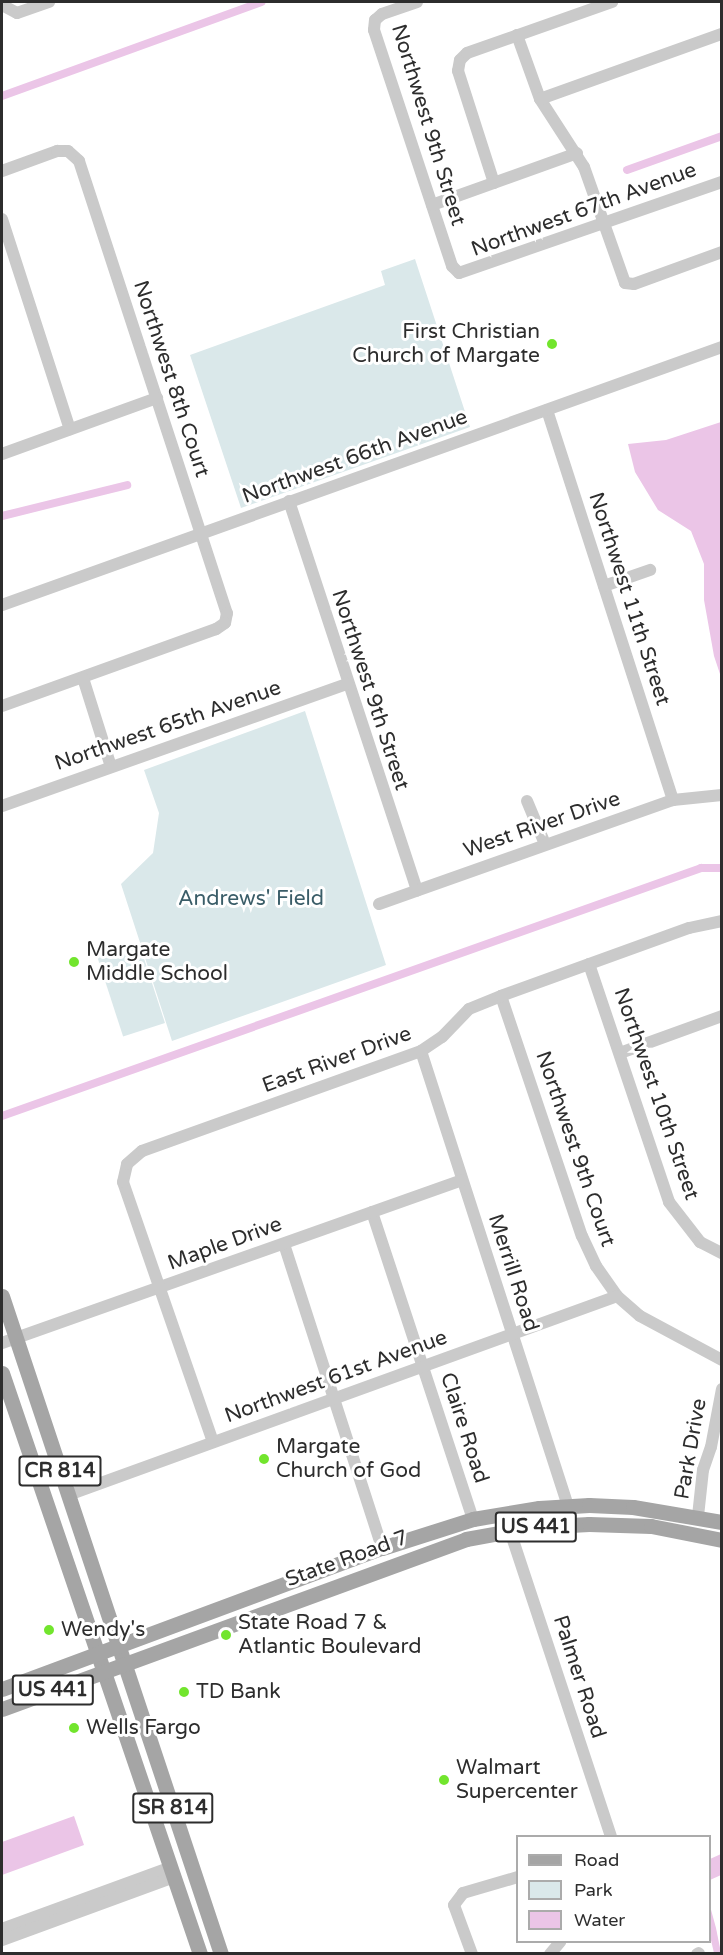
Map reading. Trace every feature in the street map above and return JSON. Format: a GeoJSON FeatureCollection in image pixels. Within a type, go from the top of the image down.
{"type":"FeatureCollection","features":[{"type":"Feature","properties":{"kind":"main road","name":"CR 814"},"geometry":{"type":"LineString","coordinates":[[2,1296],[9,1341],[68,1495],[119,1646]]}},
{"type":"Feature","properties":{"kind":"main road","name":"CR 814"},"geometry":{"type":"LineString","coordinates":[[2,1373],[98,1654]]}},
{"type":"Feature","properties":{"kind":"main road","name":"State Road 7"},"geometry":{"type":"LineString","coordinates":[[2,1689],[382,1548],[473,1520],[539,1508],[568,1506],[633,1507],[698,1516],[722,1522]]}},
{"type":"Feature","properties":{"kind":"main road"},"geometry":{"type":"LineString","coordinates":[[510,1531],[518,1518],[539,1508]]}},
{"type":"Feature","properties":{"kind":"main road"},"geometry":{"type":"LineString","coordinates":[[651,1526],[659,1520],[685,1524],[698,1516]]}},
{"type":"Feature","properties":{"kind":"main road","name":"State Road 7"},"geometry":{"type":"LineString","coordinates":[[2,1709],[443,1546],[510,1531],[573,1524],[651,1526],[722,1540]]}},
{"type":"Feature","properties":{"kind":"main road"},"geometry":{"type":"LineString","coordinates":[[385,1567],[415,1537]]}},
{"type":"Feature","properties":{"kind":"main road"},"geometry":{"type":"LineString","coordinates":[[357,1577],[382,1548]]}},
{"type":"Feature","properties":{"kind":"main road","name":"SR 814"},"geometry":{"type":"LineString","coordinates":[[119,1646],[221,1953]]}},
{"type":"Feature","properties":{"kind":"main road","name":"SR 814"},"geometry":{"type":"LineString","coordinates":[[98,1654],[200,1953]]}},
{"type":"Feature","properties":{"kind":"street"},"geometry":{"type":"LineString","coordinates":[[3,8],[17,13],[49,2]]}},
{"type":"Feature","properties":{"kind":"street","name":"Northwest 9th Street"},"geometry":{"type":"LineString","coordinates":[[417,2],[375,20],[374,30],[452,266],[459,273]]}},
{"type":"Feature","properties":{"kind":"street"},"geometry":{"type":"LineString","coordinates":[[495,183],[458,71],[460,60],[517,35],[612,2]]}},
{"type":"Feature","properties":{"kind":"street"},"geometry":{"type":"LineString","coordinates":[[540,99],[722,34]]}},
{"type":"Feature","properties":{"kind":"street"},"geometry":{"type":"LineString","coordinates":[[517,35],[540,99],[577,153],[625,283],[634,284],[722,252]]}},
{"type":"Feature","properties":{"kind":"street","name":"Northwest 8th Court"},"geometry":{"type":"LineString","coordinates":[[2,171],[68,151],[79,161],[227,613],[225,623],[83,678]]}},
{"type":"Feature","properties":{"kind":"street"},"geometry":{"type":"LineString","coordinates":[[432,205],[577,153]]}},
{"type":"Feature","properties":{"kind":"street","name":"Northwest 67th Avenue"},"geometry":{"type":"LineString","coordinates":[[459,273],[722,182]]}},
{"type":"Feature","properties":{"kind":"street"},"geometry":{"type":"LineString","coordinates":[[2,219],[70,429]]}},
{"type":"Feature","properties":{"kind":"street","name":"Northwest 66th Avenue"},"geometry":{"type":"LineString","coordinates":[[2,605],[722,347]]}},
{"type":"Feature","properties":{"kind":"street"},"geometry":{"type":"LineString","coordinates":[[2,454],[157,398]]}},
{"type":"Feature","properties":{"kind":"street","name":"Northwest 11th Street"},"geometry":{"type":"LineString","coordinates":[[547,410],[673,800]]}},
{"type":"Feature","properties":{"kind":"street","name":"Northwest 9th Street"},"geometry":{"type":"LineString","coordinates":[[289,501],[347,684],[417,890]]}},
{"type":"Feature","properties":{"kind":"street"},"geometry":{"type":"LineString","coordinates":[[604,586],[650,570]]}},
{"type":"Feature","properties":{"kind":"street"},"geometry":{"type":"LineString","coordinates":[[2,706],[83,678],[111,767]]}},
{"type":"Feature","properties":{"kind":"street","name":"Northwest 65th Avenue"},"geometry":{"type":"LineString","coordinates":[[2,806],[347,684]]}},
{"type":"Feature","properties":{"kind":"street","name":"West River Drive"},"geometry":{"type":"LineString","coordinates":[[379,904],[673,800],[722,795]]}},
{"type":"Feature","properties":{"kind":"street"},"geometry":{"type":"LineString","coordinates":[[527,801],[544,844]]}},
{"type":"Feature","properties":{"kind":"street","name":"East River Drive"},"geometry":{"type":"LineString","coordinates":[[159,1289],[123,1182],[127,1164],[142,1151],[420,1051],[442,1037],[469,1009],[501,996],[689,928],[722,921]]}},
{"type":"Feature","properties":{"kind":"street","name":"Northwest 10th Street"},"geometry":{"type":"LineString","coordinates":[[589,964],[669,1202],[699,1242],[722,1253]]}},
{"type":"Feature","properties":{"kind":"street","name":"Northwest 9th Court"},"geometry":{"type":"LineString","coordinates":[[501,996],[582,1236],[617,1296],[674,1337],[722,1360]]}},
{"type":"Feature","properties":{"kind":"street"},"geometry":{"type":"LineString","coordinates":[[620,1053],[722,1016]]}},
{"type":"Feature","properties":{"kind":"street","name":"Merrill Road"},"geometry":{"type":"LineString","coordinates":[[420,1051],[568,1506]]}},
{"type":"Feature","properties":{"kind":"street","name":"Maple Drive"},"geometry":{"type":"LineString","coordinates":[[9,1341],[462,1180]]}},
{"type":"Feature","properties":{"kind":"street","name":"Claire Road"},"geometry":{"type":"LineString","coordinates":[[372,1212],[473,1520]]}},
{"type":"Feature","properties":{"kind":"street"},"geometry":{"type":"LineString","coordinates":[[284,1244],[382,1548]]}},
{"type":"Feature","properties":{"kind":"street"},"geometry":{"type":"LineString","coordinates":[[159,1289],[213,1442]]}},
{"type":"Feature","properties":{"kind":"street","name":"Northwest 61st Avenue"},"geometry":{"type":"LineString","coordinates":[[68,1495],[617,1296]]}},
{"type":"Feature","properties":{"kind":"street","name":"Park Drive"},"geometry":{"type":"LineString","coordinates":[[698,1516],[703,1470],[711,1447],[722,1389]]}},
{"type":"Feature","properties":{"kind":"street","name":"Palmer Road"},"geometry":{"type":"LineString","coordinates":[[510,1531],[611,1835]]}},
{"type":"Feature","properties":{"kind":"street"},"geometry":{"type":"LineString","coordinates":[[2,1929],[173,1872]]}},
{"type":"Feature","properties":{"kind":"street"},"geometry":{"type":"LineString","coordinates":[[472,1953],[454,1905],[463,1893],[516,1878]]}},
{"type":"Feature","properties":{"kind":"street"},"geometry":{"type":"LineString","coordinates":[[2,1940],[130,1887]]}},
{"type":"Feature","properties":{"kind":"green space"},"geometry":{"type":"Polygon","coordinates":[[[415,259],[470,427],[241,508],[190,355],[385,285],[381,271],[415,259]]]}},
{"type":"Feature","properties":{"kind":"green space","name":"Andrews' Field"},"geometry":{"type":"Polygon","coordinates":[[[305,711],[386,965],[172,1041],[121,884],[153,853],[159,813],[144,770],[305,711]]]}},
{"type":"Feature","properties":{"kind":"green space"},"geometry":{"type":"Polygon","coordinates":[[[139,943],[165,1023],[123,1036],[97,957],[139,943]]]}},
{"type":"Feature","properties":{"kind":"water"},"geometry":{"type":"Polygon","coordinates":[[[722,422],[721,677],[714,656],[704,600],[704,564],[691,531],[658,510],[635,472],[628,444],[666,440],[722,422]]]}},
{"type":"Feature","properties":{"kind":"water"},"geometry":{"type":"Polygon","coordinates":[[[74,1816],[84,1845],[2,1875],[2,1842],[74,1816]]]}},
{"type":"Feature","properties":{"kind":"water"},"geometry":{"type":"Polygon","coordinates":[[[721,1854],[721,1875],[711,1880],[711,1859],[721,1854]]]}},
{"type":"Feature","properties":{"kind":"water"},"geometry":{"type":"Polygon","coordinates":[[[711,1910],[721,1953],[714,1953],[711,1940],[711,1910]]]}},
{"type":"Feature","properties":{"kind":"waterway"},"geometry":{"type":"LineString","coordinates":[[2,96],[261,2]]}},
{"type":"Feature","properties":{"kind":"waterway"},"geometry":{"type":"LineString","coordinates":[[627,170],[722,136]]}},
{"type":"Feature","properties":{"kind":"waterway"},"geometry":{"type":"LineString","coordinates":[[2,516],[127,485]]}},
{"type":"Feature","properties":{"kind":"waterway"},"geometry":{"type":"LineString","coordinates":[[2,1116],[701,868],[722,868]]}},
{"type":"Feature","properties":{"kind":"place","name":"First Christian Church of Margate"},"geometry":{"type":"Point","coordinates":[552,344]}},
{"type":"Feature","properties":{"kind":"place","name":"Margate Middle School"},"geometry":{"type":"Point","coordinates":[74,962]}},
{"type":"Feature","properties":{"kind":"place","name":"Margate Church of God"},"geometry":{"type":"Point","coordinates":[264,1459]}},
{"type":"Feature","properties":{"kind":"place","name":"Wendy's"},"geometry":{"type":"Point","coordinates":[49,1630]}},
{"type":"Feature","properties":{"kind":"place","name":"State Road 7 & Atlantic Boulevard"},"geometry":{"type":"Point","coordinates":[226,1635]}},
{"type":"Feature","properties":{"kind":"place","name":"TD Bank"},"geometry":{"type":"Point","coordinates":[184,1692]}},
{"type":"Feature","properties":{"kind":"place","name":"Wells Fargo"},"geometry":{"type":"Point","coordinates":[74,1728]}},
{"type":"Feature","properties":{"kind":"place","name":"Walmart Supercenter"},"geometry":{"type":"Point","coordinates":[444,1780]}}]}
